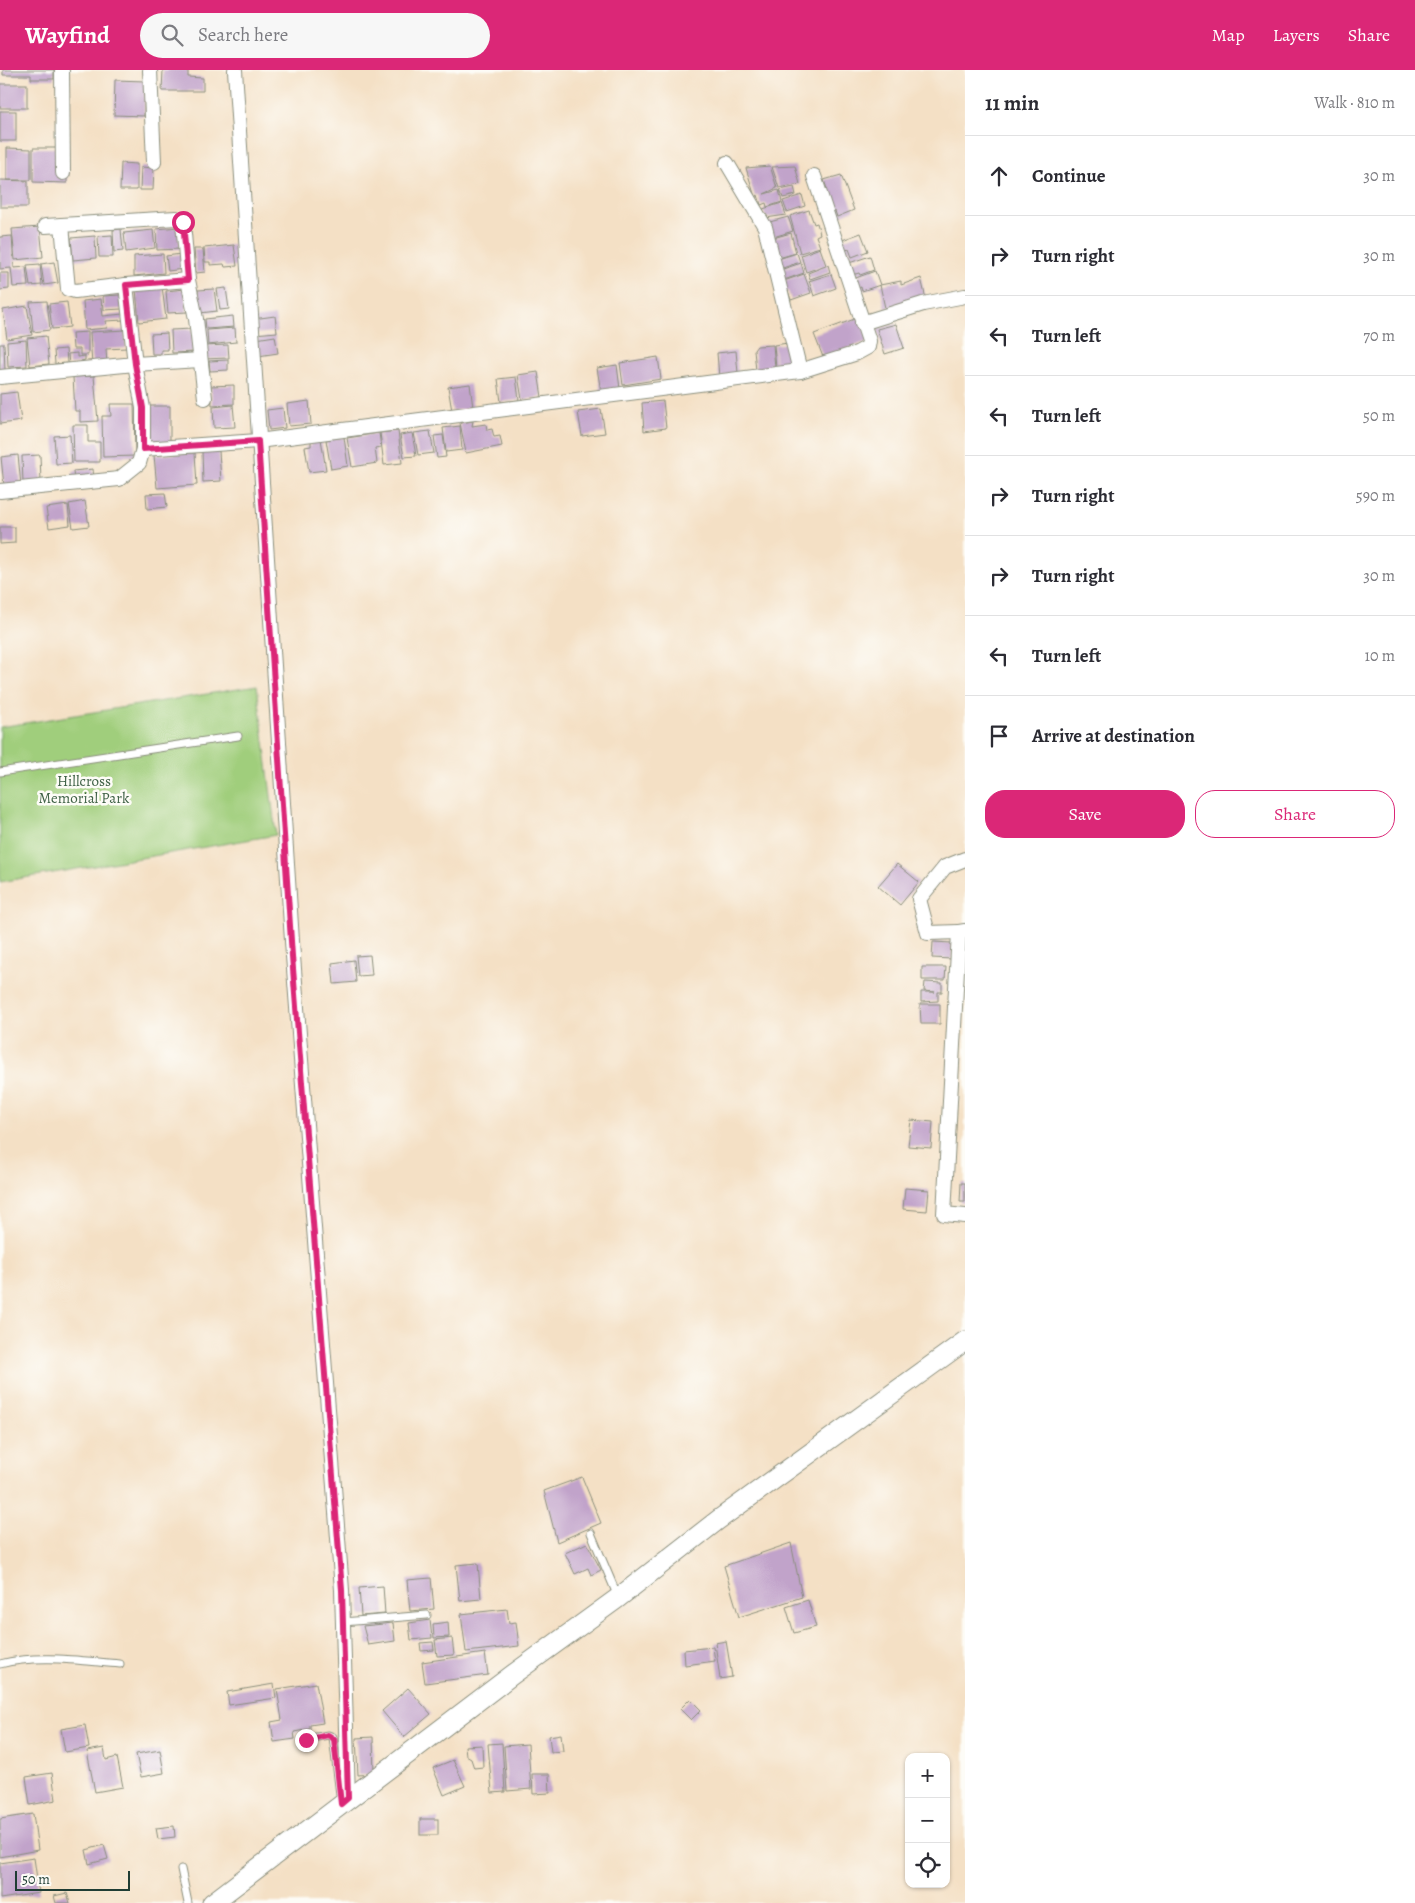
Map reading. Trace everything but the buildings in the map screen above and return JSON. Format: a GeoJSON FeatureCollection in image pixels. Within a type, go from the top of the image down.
{"type":"FeatureCollection","features":[{"type":"Feature","properties":{"kind":"street"},"geometry":{"type":"LineString","coordinates":[[62,70],[63,173]]}},
{"type":"Feature","properties":{"kind":"street"},"geometry":{"type":"LineString","coordinates":[[150,70],[154,162]]}},
{"type":"Feature","properties":{"kind":"street"},"geometry":{"type":"LineString","coordinates":[[235,70],[292,956],[343,1622],[345,1801]]}},
{"type":"Feature","properties":{"kind":"street"},"geometry":{"type":"LineString","coordinates":[[726,163],[765,227],[800,371]]}},
{"type":"Feature","properties":{"kind":"street"},"geometry":{"type":"LineString","coordinates":[[143,449],[258,441],[800,371],[857,353],[868,347],[869,341],[814,176]]}},
{"type":"Feature","properties":{"kind":"street"},"geometry":{"type":"LineString","coordinates":[[46,226],[176,218],[183,222],[188,280],[196,319],[205,398]]}},
{"type":"Feature","properties":{"kind":"street"},"geometry":{"type":"LineString","coordinates":[[62,225],[68,289],[75,291],[188,280]]}},
{"type":"Feature","properties":{"kind":"street"},"geometry":{"type":"LineString","coordinates":[[0,491],[119,478],[139,464],[143,449],[143,408],[135,364],[126,285]]}},
{"type":"Feature","properties":{"kind":"street"},"geometry":{"type":"LineString","coordinates":[[862,323],[923,304],[965,296]]}},
{"type":"Feature","properties":{"kind":"street"},"geometry":{"type":"LineString","coordinates":[[0,377],[135,364],[200,360]]}},
{"type":"Feature","properties":{"kind":"street"},"geometry":{"type":"LineString","coordinates":[[965,860],[945,867],[920,899],[928,933],[962,932],[944,1214],[965,1216]]}},
{"type":"Feature","properties":{"kind":"street"},"geometry":{"type":"LineString","coordinates":[[212,1903],[512,1675],[618,1598],[718,1520],[965,1341]]}},
{"type":"Feature","properties":{"kind":"lane"},"geometry":{"type":"LineString","coordinates":[[0,772],[238,736]]}},
{"type":"Feature","properties":{"kind":"lane"},"geometry":{"type":"LineString","coordinates":[[591,1533],[618,1598]]}},
{"type":"Feature","properties":{"kind":"lane"},"geometry":{"type":"LineString","coordinates":[[343,1622],[427,1615]]}},
{"type":"Feature","properties":{"kind":"lane"},"geometry":{"type":"LineString","coordinates":[[0,1664],[29,1659],[120,1664]]}},
{"type":"Feature","properties":{"kind":"lane"},"geometry":{"type":"LineString","coordinates":[[306,1740],[328,1735],[334,1739],[345,1801]]}},
{"type":"Feature","properties":{"kind":"lane"},"geometry":{"type":"LineString","coordinates":[[180,1869],[188,1903]]}},
{"type":"Feature","properties":{"kind":"green space","name":"Hillcross Memorial Park"},"geometry":{"type":"Polygon","coordinates":[[[257,686],[276,835],[0,882],[0,727],[257,686]]]}},
{"type":"Feature","properties":{"kind":"route"},"geometry":{"type":"LineString","coordinates":[[183,222],[188,280],[126,285],[135,364],[143,408],[143,449],[258,441],[292,956],[342,1590],[348,1798],[341,1804],[333,1737],[328,1735],[306,1740]]}}]}
